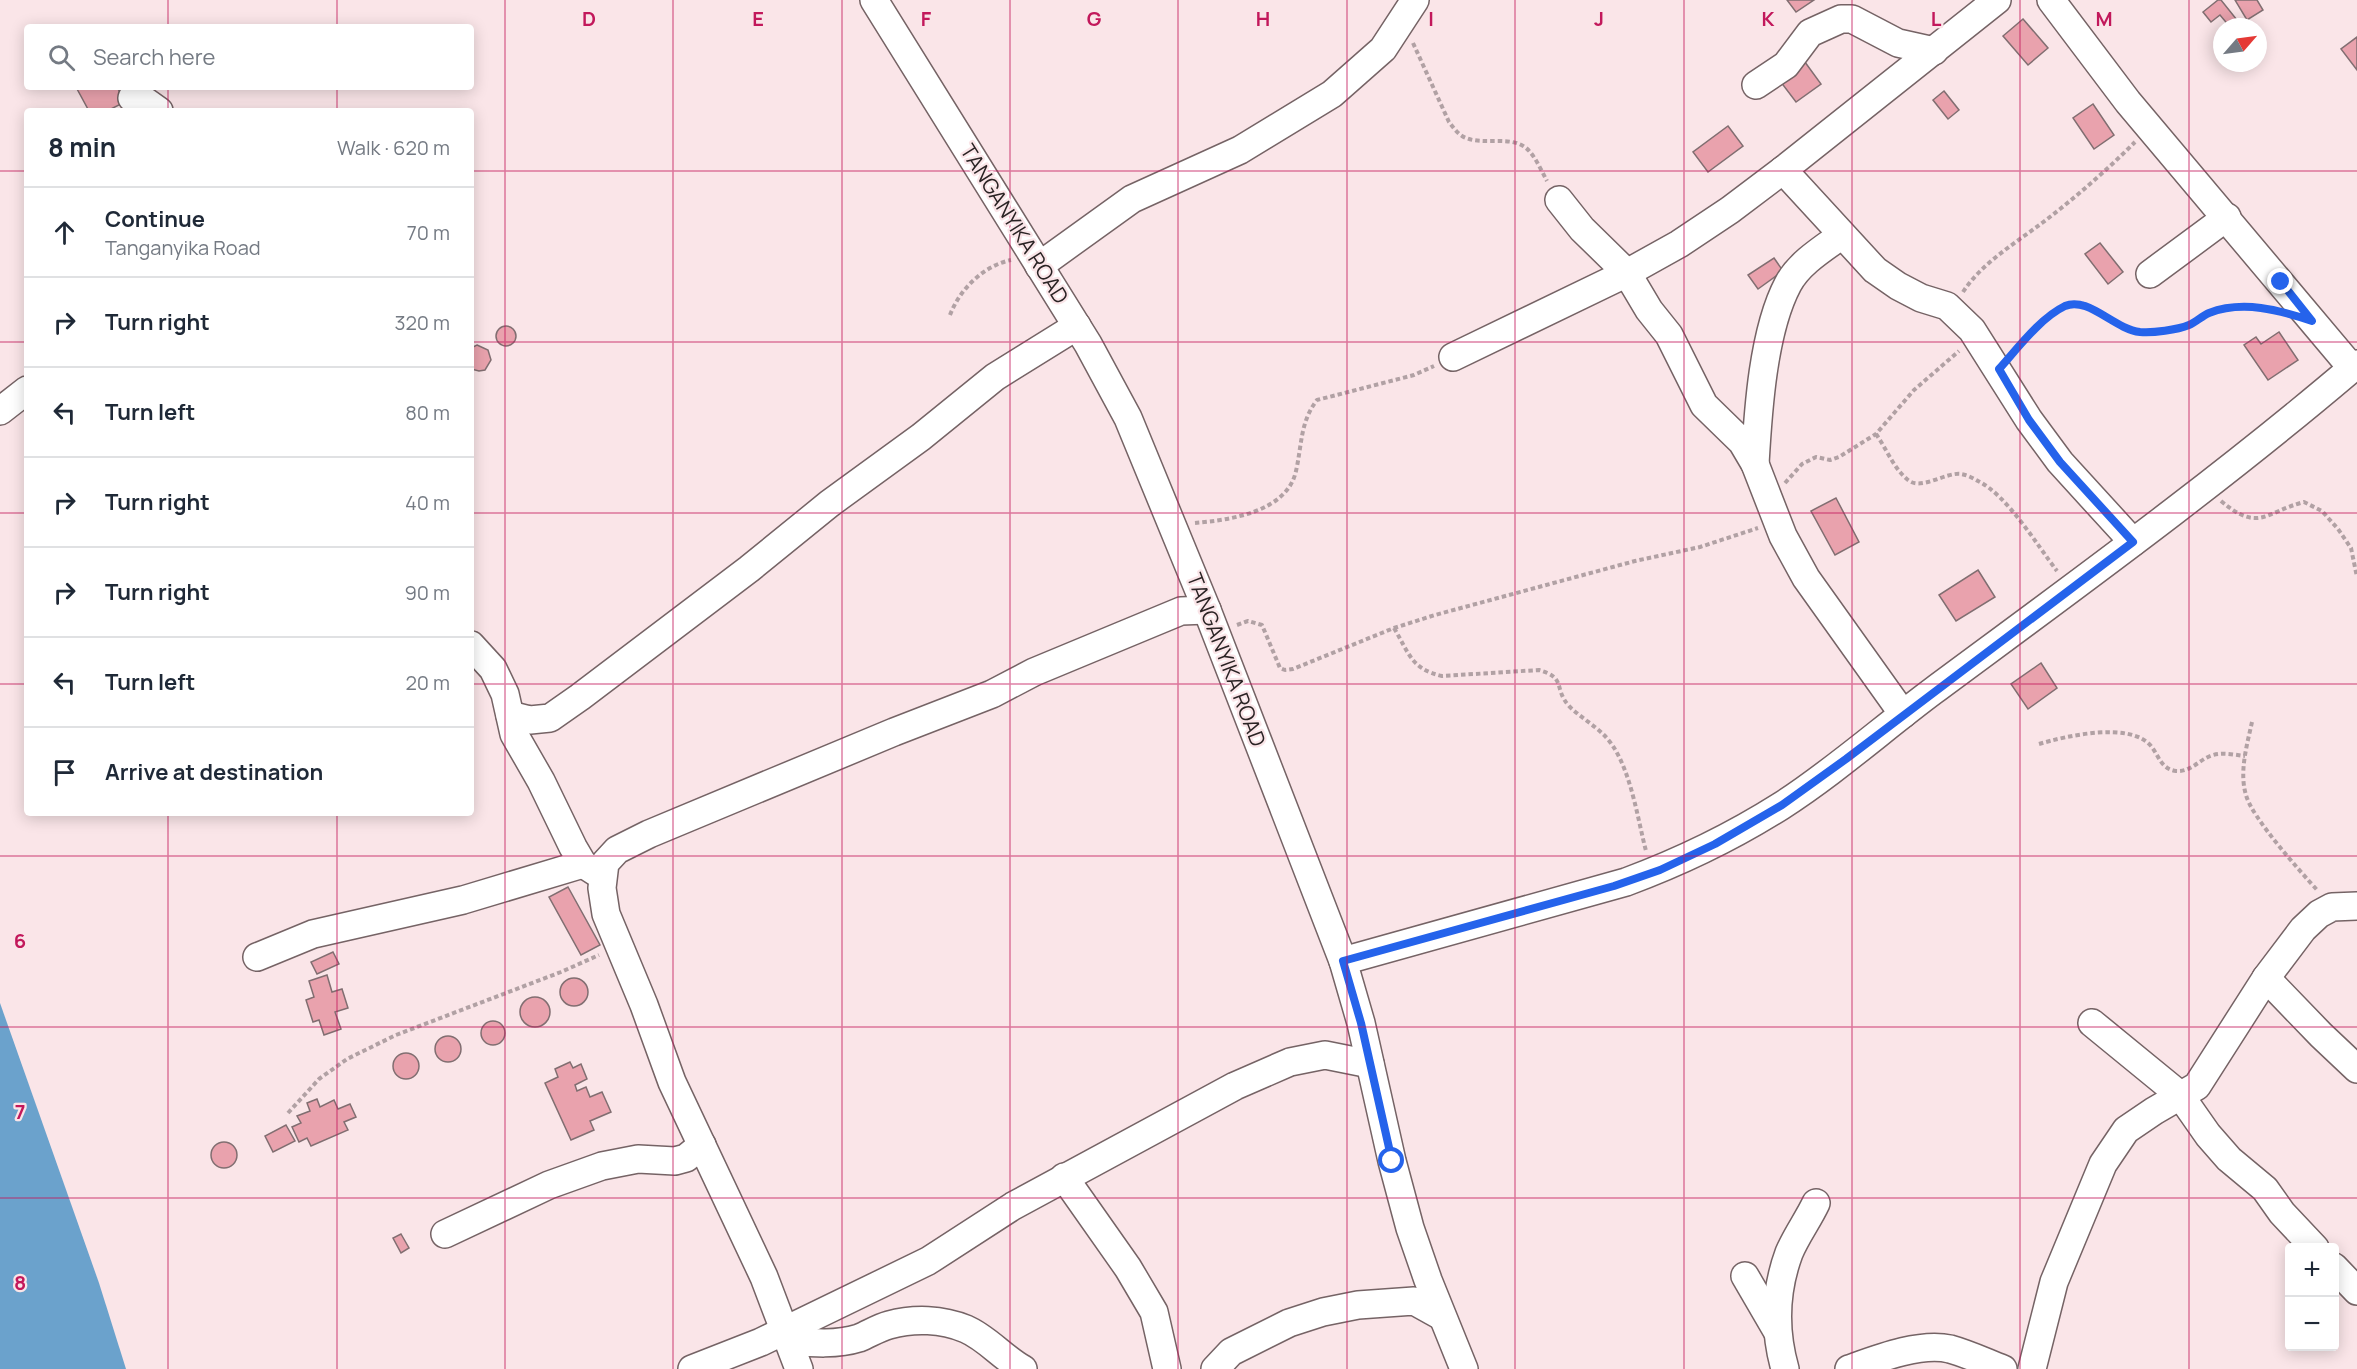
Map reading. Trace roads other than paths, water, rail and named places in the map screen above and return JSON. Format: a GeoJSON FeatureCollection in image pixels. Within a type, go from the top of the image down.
{"type":"FeatureCollection","features":[{"type":"Feature","properties":{"kind":"street","name":"TANGANYIKA ROAD"},"geometry":{"type":"LineString","coordinates":[[874,0],[1077,326],[1128,418],[1207,610],[1343,961],[1410,1228],[1464,1369]]}},
{"type":"Feature","properties":{"kind":"street"},"geometry":{"type":"LineString","coordinates":[[1453,357],[1627,273],[1679,244],[1722,216],[1998,0]]}},
{"type":"Feature","properties":{"kind":"street"},"geometry":{"type":"LineString","coordinates":[[1343,961],[1602,890],[1652,873],[1715,844],[1782,805],[2133,542],[2355,365],[2128,102],[2051,0]]}},
{"type":"Feature","properties":{"kind":"street"},"geometry":{"type":"LineString","coordinates":[[1036,261],[1132,199],[1240,150],[1332,94],[1383,49],[1409,9]]}},
{"type":"Feature","properties":{"kind":"street"},"geometry":{"type":"LineString","coordinates":[[1756,86],[1786,65],[1810,33],[1841,19],[1852,19],[1898,43],[1934,51]]}},
{"type":"Feature","properties":{"kind":"street"},"geometry":{"type":"LineString","coordinates":[[132,98],[145,101],[155,108]]}},
{"type":"Feature","properties":{"kind":"street"},"geometry":{"type":"LineString","coordinates":[[1783,170],[1875,270],[1898,286],[1921,298],[1947,306],[1954,312],[1978,338],[2029,420],[2060,462],[2133,542]]}},
{"type":"Feature","properties":{"kind":"street"},"geometry":{"type":"LineString","coordinates":[[1559,200],[1582,229],[1627,273],[1649,310],[1669,334],[1704,405],[1742,442],[1755,464],[1773,512],[1806,578],[1903,714]]}},
{"type":"Feature","properties":{"kind":"street"},"geometry":{"type":"LineString","coordinates":[[2150,274],[2227,217]]}},
{"type":"Feature","properties":{"kind":"street"},"geometry":{"type":"LineString","coordinates":[[1755,464],[1767,354],[1788,282],[1809,260],[1842,235]]}},
{"type":"Feature","properties":{"kind":"street"},"geometry":{"type":"LineString","coordinates":[[510,715],[530,720],[550,718],[580,698],[749,569],[829,504],[921,437],[994,377],[1077,326]]}},
{"type":"Feature","properties":{"kind":"street"},"geometry":{"type":"LineString","coordinates":[[0,411],[24,392]]}},
{"type":"Feature","properties":{"kind":"street"},"geometry":{"type":"LineString","coordinates":[[257,957],[313,934],[593,871],[605,863],[617,850],[649,834],[894,732],[982,699],[1034,672],[1181,611],[1207,610]]}},
{"type":"Feature","properties":{"kind":"street"},"geometry":{"type":"LineString","coordinates":[[474,648],[492,669],[505,694],[514,734],[602,888],[606,914],[672,1082],[760,1266],[799,1369]]}},
{"type":"Feature","properties":{"kind":"street"},"geometry":{"type":"LineString","coordinates":[[2032,1369],[2054,1282],[2103,1164],[2113,1146],[2126,1130],[2197,1086],[2266,978],[2302,929],[2319,914],[2345,906]]}},
{"type":"Feature","properties":{"kind":"street"},"geometry":{"type":"LineString","coordinates":[[2266,978],[2357,1069]]}},
{"type":"Feature","properties":{"kind":"street"},"geometry":{"type":"LineString","coordinates":[[2092,1023],[2180,1095],[2208,1135],[2229,1159],[2265,1189],[2282,1213],[2310,1243]]}},
{"type":"Feature","properties":{"kind":"street"},"geometry":{"type":"LineString","coordinates":[[692,1369],[788,1336],[928,1261],[1013,1206],[1147,1136],[1235,1086],[1290,1062],[1324,1054],[1370,1064]]}},
{"type":"Feature","properties":{"kind":"street"},"geometry":{"type":"LineString","coordinates":[[445,1234],[549,1185],[602,1166],[638,1159],[658,1162],[675,1161],[686,1158],[702,1145]]}},
{"type":"Feature","properties":{"kind":"street"},"geometry":{"type":"LineString","coordinates":[[1064,1178],[1128,1268],[1154,1312],[1167,1369]]}},
{"type":"Feature","properties":{"kind":"street"},"geometry":{"type":"LineString","coordinates":[[1785,1369],[1779,1347],[1778,1294],[1790,1252],[1816,1203]]}},
{"type":"Feature","properties":{"kind":"street"},"geometry":{"type":"LineString","coordinates":[[2339,1272],[2357,1291]]}},
{"type":"Feature","properties":{"kind":"street"},"geometry":{"type":"LineString","coordinates":[[1745,1276],[1778,1331]]}},
{"type":"Feature","properties":{"kind":"street"},"geometry":{"type":"LineString","coordinates":[[1215,1369],[1231,1352],[1289,1323],[1323,1312],[1358,1305],[1414,1301],[1442,1316]]}},
{"type":"Feature","properties":{"kind":"street"},"geometry":{"type":"LineString","coordinates":[[788,1336],[814,1343],[859,1338],[874,1330],[903,1322],[929,1321],[952,1324],[979,1336],[1023,1369]]}},
{"type":"Feature","properties":{"kind":"street"},"geometry":{"type":"LineString","coordinates":[[1865,1366],[1904,1353],[1938,1348],[1950,1349],[2003,1369]]}},
{"type":"Feature","properties":{"kind":"water"},"geometry":{"type":"Polygon","coordinates":[[[0,1003],[99,1283],[126,1369],[0,1369],[0,1003]]]}}]}
